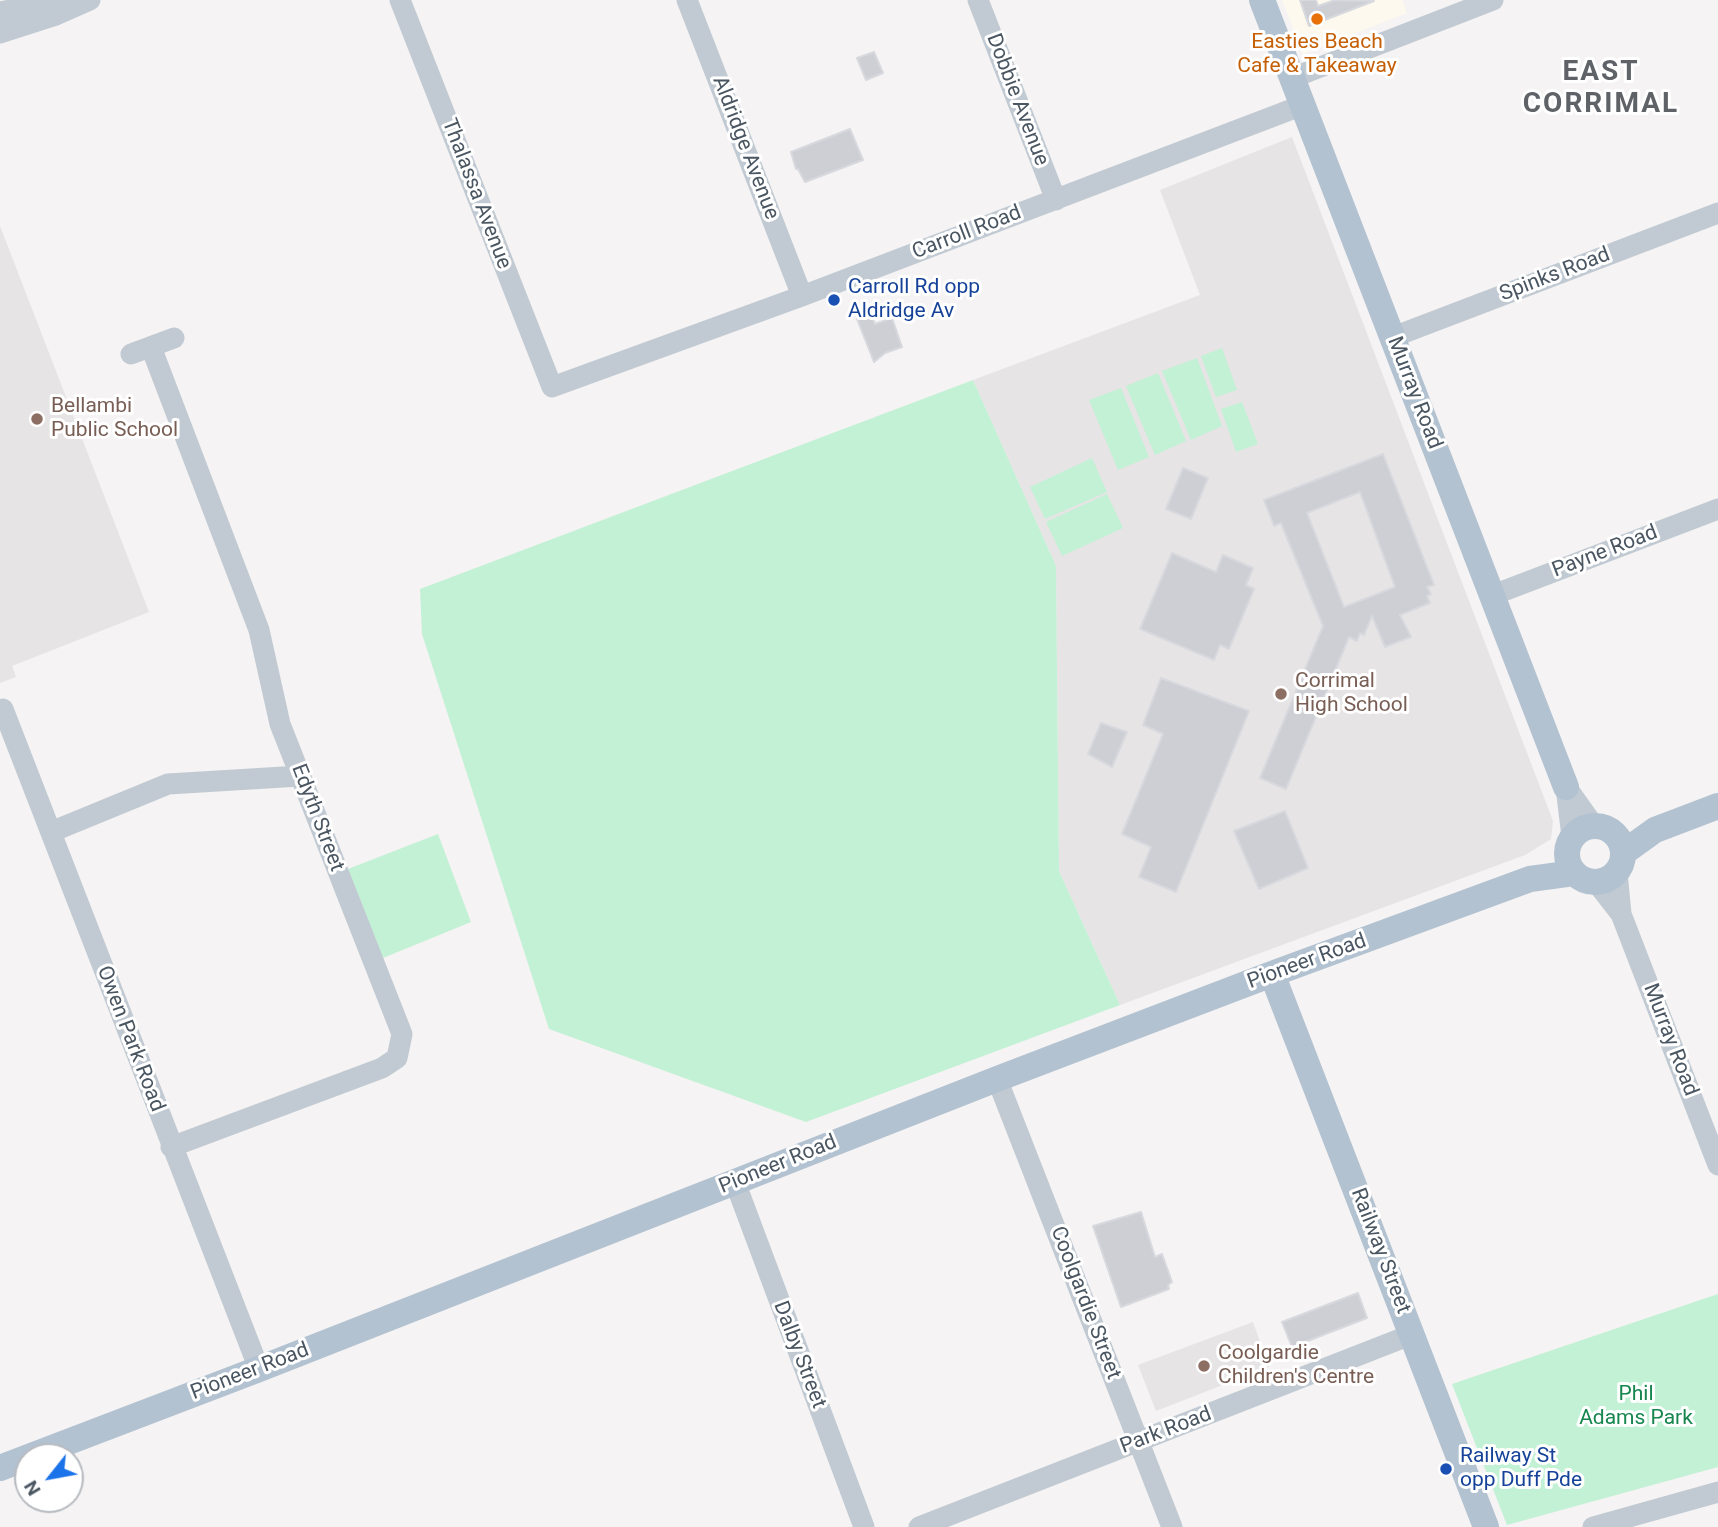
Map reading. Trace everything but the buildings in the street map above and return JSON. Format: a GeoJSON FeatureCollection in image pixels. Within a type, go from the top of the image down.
{"type":"FeatureCollection","features":[{"type":"Feature","properties":{"kind":"main road","name":"Murray Road"},"geometry":{"type":"LineString","coordinates":[[1262,0],[1566,786]]}},
{"type":"Feature","properties":{"kind":"main road","name":"Pioneer Road"},"geometry":{"type":"LineString","coordinates":[[0,1468],[997,1079],[1718,806]]}},
{"type":"Feature","properties":{"kind":"main road","name":"Railway Street"},"geometry":{"type":"LineString","coordinates":[[1272,974],[1486,1527]]}},
{"type":"Feature","properties":{"kind":"street"},"geometry":{"type":"LineString","coordinates":[[0,12],[61,0]]}},
{"type":"Feature","properties":{"kind":"street"},"geometry":{"type":"LineString","coordinates":[[0,33],[57,15],[90,0]]}},
{"type":"Feature","properties":{"kind":"street","name":"Thalassa Avenue"},"geometry":{"type":"LineString","coordinates":[[400,0],[552,387]]}},
{"type":"Feature","properties":{"kind":"street","name":"Aldridge Avenue"},"geometry":{"type":"LineString","coordinates":[[687,0],[802,296]]}},
{"type":"Feature","properties":{"kind":"street","name":"Dobbie Avenue"},"geometry":{"type":"LineString","coordinates":[[978,0],[1056,200]]}},
{"type":"Feature","properties":{"kind":"street"},"geometry":{"type":"LineString","coordinates":[[1292,78],[1493,0]]}},
{"type":"Feature","properties":{"kind":"street","name":"Carroll Road"},"geometry":{"type":"LineString","coordinates":[[552,387],[802,296],[1303,105]]}},
{"type":"Feature","properties":{"kind":"street","name":"Spinks Road"},"geometry":{"type":"LineString","coordinates":[[1393,337],[1718,214]]}},
{"type":"Feature","properties":{"kind":"street"},"geometry":{"type":"LineString","coordinates":[[131,354],[174,338]]}},
{"type":"Feature","properties":{"kind":"street","name":"Edyth Street"},"geometry":{"type":"LineString","coordinates":[[151,347],[259,630],[280,724],[402,1034],[397,1058],[382,1068],[171,1147]]}},
{"type":"Feature","properties":{"kind":"street","name":"Payne Road"},"geometry":{"type":"LineString","coordinates":[[1493,596],[1718,509]]}},
{"type":"Feature","properties":{"kind":"street","name":"Owen Park Road"},"geometry":{"type":"LineString","coordinates":[[3,709],[259,1369]]}},
{"type":"Feature","properties":{"kind":"street"},"geometry":{"type":"LineString","coordinates":[[51,832],[168,784],[300,776]]}},
{"type":"Feature","properties":{"kind":"street","name":"Murray Road"},"geometry":{"type":"LineString","coordinates":[[1566,786],[1621,914],[1718,1165]]}},
{"type":"Feature","properties":{"kind":"street","name":"Coolgardie Street"},"geometry":{"type":"LineString","coordinates":[[997,1079],[1172,1527]]}},
{"type":"Feature","properties":{"kind":"street","name":"Dalby Street"},"geometry":{"type":"LineString","coordinates":[[735,1182],[864,1527]]}},
{"type":"Feature","properties":{"kind":"street","name":"Park Road"},"geometry":{"type":"LineString","coordinates":[[919,1527],[1413,1334]]}},
{"type":"Feature","properties":{"kind":"street"},"geometry":{"type":"LineString","coordinates":[[1593,1527],[1718,1492]]}},
{"type":"Feature","properties":{"kind":"shaded area"},"geometry":{"type":"Polygon","coordinates":[[[1282,0],[1402,0],[1407,13],[1303,54],[1282,0]]]}},
{"type":"Feature","properties":{"kind":"shaded area","name":"Corrimal High School"},"geometry":{"type":"Polygon","coordinates":[[[1292,137],[1553,821],[1551,839],[1525,855],[1120,1005],[1059,871],[1056,566],[973,380],[1200,295],[1160,190],[1292,137]]]}},
{"type":"Feature","properties":{"kind":"shaded area","name":"Bellambi Public School"},"geometry":{"type":"Polygon","coordinates":[[[0,226],[149,612],[12,666],[16,677],[0,683],[0,226]]]}},
{"type":"Feature","properties":{"kind":"shaded area","name":"Coolgardie Children's Centre"},"geometry":{"type":"Polygon","coordinates":[[[1253,1322],[1269,1367],[1156,1411],[1138,1365],[1253,1322]]]}},
{"type":"Feature","properties":{"kind":"green space"},"geometry":{"type":"Polygon","coordinates":[[[1222,348],[1237,390],[1216,397],[1201,356],[1222,348]]]}},
{"type":"Feature","properties":{"kind":"green space"},"geometry":{"type":"Polygon","coordinates":[[[1197,358],[1222,426],[1191,440],[1162,371],[1197,358]]]}},
{"type":"Feature","properties":{"kind":"green space"},"geometry":{"type":"Polygon","coordinates":[[[1158,373],[1186,441],[1155,455],[1126,386],[1158,373]]]}},
{"type":"Feature","properties":{"kind":"green space"},"geometry":{"type":"Polygon","coordinates":[[[973,380],[1056,566],[1059,871],[1120,1005],[806,1122],[549,1029],[422,634],[420,589],[973,380]]]}},
{"type":"Feature","properties":{"kind":"green space"},"geometry":{"type":"Polygon","coordinates":[[[1121,388],[1149,457],[1118,470],[1089,400],[1121,388]]]}},
{"type":"Feature","properties":{"kind":"green space"},"geometry":{"type":"Polygon","coordinates":[[[1242,402],[1258,444],[1236,452],[1221,409],[1242,402]]]}},
{"type":"Feature","properties":{"kind":"green space"},"geometry":{"type":"Polygon","coordinates":[[[1092,458],[1107,492],[1045,519],[1030,487],[1092,458]]]}},
{"type":"Feature","properties":{"kind":"green space"},"geometry":{"type":"Polygon","coordinates":[[[1107,494],[1123,528],[1062,556],[1046,522],[1107,494]]]}},
{"type":"Feature","properties":{"kind":"green space"},"geometry":{"type":"Polygon","coordinates":[[[438,834],[471,922],[383,958],[348,869],[438,834]]]}},
{"type":"Feature","properties":{"kind":"green space","name":"Phil Adams Park"},"geometry":{"type":"Polygon","coordinates":[[[1718,1294],[1718,1467],[1507,1525],[1452,1384],[1718,1294]]]}},
{"type":"Feature","properties":{"kind":"place","name":"Easties Beach Cafe & Takeaway"},"geometry":{"type":"Point","coordinates":[1317,19]}},
{"type":"Feature","properties":{"kind":"place","name":"Carroll Rd opp Aldridge Av"},"geometry":{"type":"Point","coordinates":[834,300]}},
{"type":"Feature","properties":{"kind":"place","name":"Bellambi Public School"},"geometry":{"type":"Point","coordinates":[37,419]}},
{"type":"Feature","properties":{"kind":"place","name":"Corrimal High School"},"geometry":{"type":"Point","coordinates":[1281,694]}},
{"type":"Feature","properties":{"kind":"place","name":"Coolgardie Children's Centre"},"geometry":{"type":"Point","coordinates":[1204,1366]}},
{"type":"Feature","properties":{"kind":"place","name":"Railway St opp Duff Pde"},"geometry":{"type":"Point","coordinates":[1446,1469]}},
{"type":"Feature","properties":{"kind":"district","name":"EAST CORRIMAL"},"geometry":{"type":"Point","coordinates":[1601,89]}}]}
